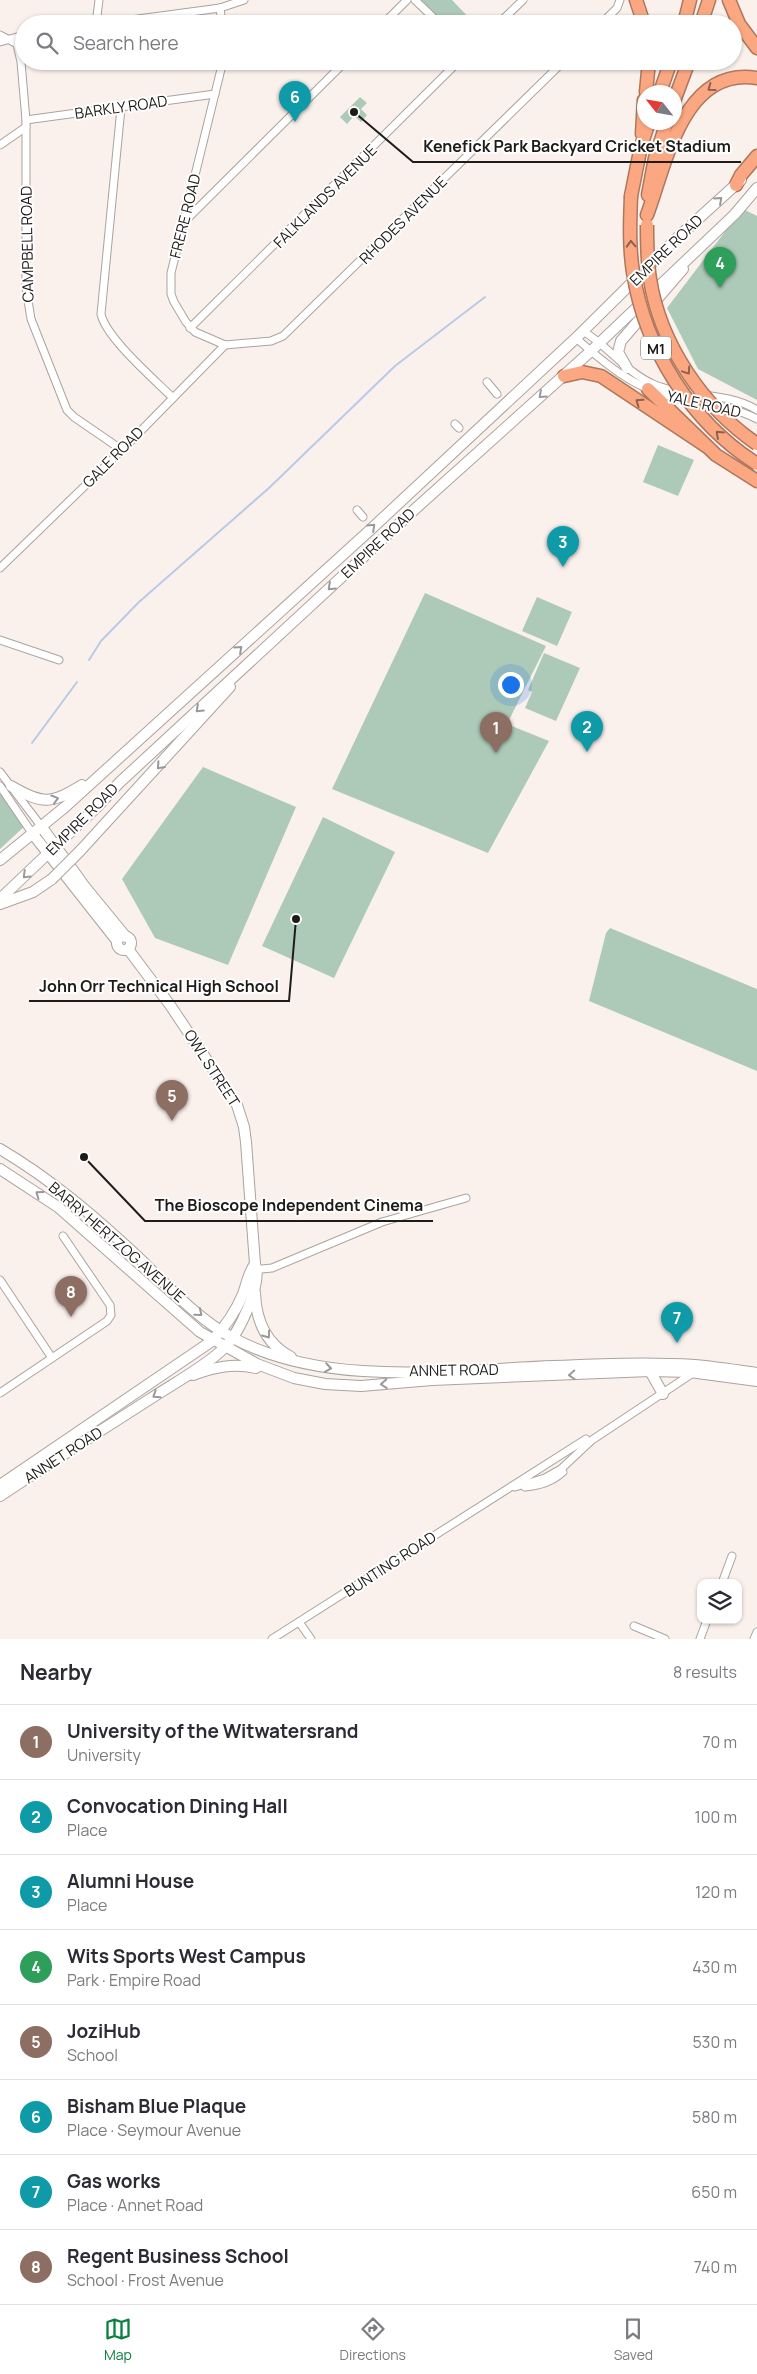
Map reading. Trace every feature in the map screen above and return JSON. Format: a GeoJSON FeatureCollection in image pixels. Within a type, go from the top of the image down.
{"type":"FeatureCollection","features":[{"type":"Feature","properties":{"kind":"highway"},"geometry":{"type":"LineString","coordinates":[[636,0],[641,15]]}},
{"type":"Feature","properties":{"kind":"highway"},"geometry":{"type":"LineString","coordinates":[[686,15],[690,0]]}},
{"type":"Feature","properties":{"kind":"highway"},"geometry":{"type":"LineString","coordinates":[[704,15],[709,0]]}},
{"type":"Feature","properties":{"kind":"highway"},"geometry":{"type":"LineString","coordinates":[[729,0],[736,15]]}},
{"type":"Feature","properties":{"kind":"highway"},"geometry":{"type":"LineString","coordinates":[[742,27],[757,48]]}},
{"type":"Feature","properties":{"kind":"highway"},"geometry":{"type":"LineString","coordinates":[[647,85],[648,70]]}},
{"type":"Feature","properties":{"kind":"highway"},"geometry":{"type":"LineString","coordinates":[[662,85],[668,70]]}},
{"type":"Feature","properties":{"kind":"highway"},"geometry":{"type":"LineString","coordinates":[[680,85],[686,70]]}},
{"type":"Feature","properties":{"kind":"highway"},"geometry":{"type":"LineString","coordinates":[[647,220],[672,140],[680,123],[692,106],[702,95],[722,81],[744,77],[757,78]]}},
{"type":"Feature","properties":{"kind":"highway"},"geometry":{"type":"LineString","coordinates":[[641,146],[642,130]]}},
{"type":"Feature","properties":{"kind":"highway","name":"M1"},"geometry":{"type":"LineString","coordinates":[[647,130],[641,146],[631,196],[630,248],[633,271],[645,322],[656,347],[693,407],[730,444],[757,464]]}},
{"type":"Feature","properties":{"kind":"highway","name":"M1"},"geometry":{"type":"LineString","coordinates":[[665,130],[652,172],[647,220],[650,280],[656,305],[675,351],[702,392],[734,426],[757,444]]}},
{"type":"Feature","properties":{"kind":"highway"},"geometry":{"type":"LineString","coordinates":[[736,185],[741,175],[757,156]]}},
{"type":"Feature","properties":{"kind":"highway"},"geometry":{"type":"LineString","coordinates":[[564,376],[582,372],[601,376],[757,481]]}},
{"type":"Feature","properties":{"kind":"highway"},"geometry":{"type":"LineString","coordinates":[[648,388],[706,446]]}},
{"type":"Feature","properties":{"kind":"main road","name":"EMPIRE ROAD"},"geometry":{"type":"LineString","coordinates":[[0,860],[65,807],[580,335],[684,232],[757,165]]}},
{"type":"Feature","properties":{"kind":"main road","name":"EMPIRE ROAD"},"geometry":{"type":"LineString","coordinates":[[0,899],[119,783],[414,510],[591,351],[722,226],[757,188]]}},
{"type":"Feature","properties":{"kind":"main road"},"geometry":{"type":"LineString","coordinates":[[627,368],[620,358],[619,344],[722,226]]}},
{"type":"Feature","properties":{"kind":"main road"},"geometry":{"type":"LineString","coordinates":[[601,341],[615,334],[650,308]]}},
{"type":"Feature","properties":{"kind":"main road"},"geometry":{"type":"LineString","coordinates":[[0,904],[20,898],[52,879],[80,852],[220,700],[236,675]]}},
{"type":"Feature","properties":{"kind":"main road"},"geometry":{"type":"LineString","coordinates":[[5,786],[33,798],[50,801],[61,798],[98,776]]}},
{"type":"Feature","properties":{"kind":"main road"},"geometry":{"type":"LineString","coordinates":[[36,829],[52,849]]}},
{"type":"Feature","properties":{"kind":"main road","name":"OWL STREET"},"geometry":{"type":"LineString","coordinates":[[52,849],[122,939],[131,942],[128,950],[170,1005],[237,1105],[244,1127],[247,1149],[254,1290],[232,1338]]}},
{"type":"Feature","properties":{"kind":"main road","name":"BARRY HERTZOG AVENUE"},"geometry":{"type":"LineString","coordinates":[[0,1149],[23,1163],[76,1202],[164,1284],[232,1338]]}},
{"type":"Feature","properties":{"kind":"main road","name":"BARRY HERTZOG AVENUE"},"geometry":{"type":"LineString","coordinates":[[0,1168],[58,1208],[182,1318],[212,1341],[225,1348]]}},
{"type":"Feature","properties":{"kind":"main road","name":"OWL STREET"},"geometry":{"type":"LineString","coordinates":[[222,1331],[241,1298],[254,1268]]}},
{"type":"Feature","properties":{"kind":"main road"},"geometry":{"type":"LineString","coordinates":[[254,1290],[258,1318],[268,1338],[284,1354],[307,1365]]}},
{"type":"Feature","properties":{"kind":"main road","name":"ANNET ROAD"},"geometry":{"type":"LineString","coordinates":[[0,1485],[212,1341],[222,1331]]}},
{"type":"Feature","properties":{"kind":"main road","name":"ANNET ROAD"},"geometry":{"type":"LineString","coordinates":[[0,1496],[182,1379],[225,1348],[232,1338],[272,1355],[307,1365],[357,1371],[553,1371]]}},
{"type":"Feature","properties":{"kind":"main road","name":"ANNET ROAD"},"geometry":{"type":"LineString","coordinates":[[225,1348],[272,1371],[311,1381],[345,1386],[612,1368],[694,1369]]}},
{"type":"Feature","properties":{"kind":"main road"},"geometry":{"type":"LineString","coordinates":[[182,1379],[220,1366],[244,1366],[272,1371]]}},
{"type":"Feature","properties":{"kind":"main road","name":"ANNET ROAD"},"geometry":{"type":"LineString","coordinates":[[612,1368],[650,1371],[694,1369]]}},
{"type":"Feature","properties":{"kind":"main road"},"geometry":{"type":"LineString","coordinates":[[694,1369],[757,1373]]}},
{"type":"Feature","properties":{"kind":"main road"},"geometry":{"type":"LineString","coordinates":[[694,1369],[757,1381]]}},
{"type":"Feature","properties":{"kind":"main road"},"geometry":{"type":"LineString","coordinates":[[650,1371],[662,1392]]}},
{"type":"Feature","properties":{"kind":"street"},"geometry":{"type":"LineString","coordinates":[[97,15],[99,0]]}},
{"type":"Feature","properties":{"kind":"street"},"geometry":{"type":"LineString","coordinates":[[168,15],[220,8],[244,0]]}},
{"type":"Feature","properties":{"kind":"street"},"geometry":{"type":"LineString","coordinates":[[392,15],[407,0]]}},
{"type":"Feature","properties":{"kind":"street"},"geometry":{"type":"LineString","coordinates":[[415,0],[431,15]]}},
{"type":"Feature","properties":{"kind":"street"},"geometry":{"type":"LineString","coordinates":[[507,15],[523,0]]}},
{"type":"Feature","properties":{"kind":"street"},"geometry":{"type":"LineString","coordinates":[[609,15],[620,0]]}},
{"type":"Feature","properties":{"kind":"street"},"geometry":{"type":"LineString","coordinates":[[220,8],[221,15]]}},
{"type":"Feature","properties":{"kind":"street"},"geometry":{"type":"LineString","coordinates":[[0,42],[4,37]]}},
{"type":"Feature","properties":{"kind":"street","name":"CAMPBELL ROAD"},"geometry":{"type":"LineString","coordinates":[[4,37],[15,45]]}},
{"type":"Feature","properties":{"kind":"street","name":"CAMPBELL ROAD"},"geometry":{"type":"LineString","coordinates":[[20,70],[26,124],[26,288],[28,309],[66,410],[74,418],[122,450]]}},
{"type":"Feature","properties":{"kind":"street","name":"FRERE ROAD"},"geometry":{"type":"LineString","coordinates":[[221,70],[183,223],[170,284],[174,302],[190,328],[202,336],[225,345]]}},
{"type":"Feature","properties":{"kind":"street"},"geometry":{"type":"LineString","coordinates":[[183,223],[337,70]]}},
{"type":"Feature","properties":{"kind":"street","name":"FALKLANDS AVENUE"},"geometry":{"type":"LineString","coordinates":[[190,328],[255,266],[450,70]]}},
{"type":"Feature","properties":{"kind":"street","name":"RHODES AVENUE"},"geometry":{"type":"LineString","coordinates":[[225,345],[271,341],[284,336],[555,70]]}},
{"type":"Feature","properties":{"kind":"street","name":"BARKLY ROAD"},"geometry":{"type":"LineString","coordinates":[[0,145],[26,124],[216,94]]}},
{"type":"Feature","properties":{"kind":"street"},"geometry":{"type":"LineString","coordinates":[[122,108],[102,319],[118,343],[173,398]]}},
{"type":"Feature","properties":{"kind":"street","name":"YALE ROAD"},"geometry":{"type":"LineString","coordinates":[[580,335],[601,341],[627,368],[646,381],[661,387],[736,401],[757,410]]}},
{"type":"Feature","properties":{"kind":"street","name":"YALE ROAD"},"geometry":{"type":"LineString","coordinates":[[580,335],[591,351],[623,376],[648,388],[671,397],[738,409],[757,419]]}},
{"type":"Feature","properties":{"kind":"street","name":"GALE ROAD"},"geometry":{"type":"LineString","coordinates":[[0,568],[122,450],[225,345]]}},
{"type":"Feature","properties":{"kind":"street"},"geometry":{"type":"LineString","coordinates":[[487,382],[497,394]]}},
{"type":"Feature","properties":{"kind":"street"},"geometry":{"type":"LineString","coordinates":[[357,510],[364,517]]}},
{"type":"Feature","properties":{"kind":"street"},"geometry":{"type":"LineString","coordinates":[[0,640],[59,660]]}},
{"type":"Feature","properties":{"kind":"street"},"geometry":{"type":"LineString","coordinates":[[0,772],[5,786],[36,829]]}},
{"type":"Feature","properties":{"kind":"street"},"geometry":{"type":"LineString","coordinates":[[5,786],[36,829]]}},
{"type":"Feature","properties":{"kind":"street"},"geometry":{"type":"LineString","coordinates":[[254,1268],[272,1268],[382,1222],[466,1198]]}},
{"type":"Feature","properties":{"kind":"street"},"geometry":{"type":"LineString","coordinates":[[0,1393],[106,1321],[111,1315],[110,1305],[63,1236]]}},
{"type":"Feature","properties":{"kind":"street"},"geometry":{"type":"LineString","coordinates":[[0,1280],[52,1358]]}},
{"type":"Feature","properties":{"kind":"street","name":"BUNTING ROAD"},"geometry":{"type":"LineString","coordinates":[[508,1489],[549,1476],[577,1455],[592,1440],[694,1369]]}},
{"type":"Feature","properties":{"kind":"street","name":"BUNTING ROAD"},"geometry":{"type":"LineString","coordinates":[[272,1639],[508,1489],[553,1464],[586,1439],[662,1392]]}},
{"type":"Feature","properties":{"kind":"street"},"geometry":{"type":"LineString","coordinates":[[723,1579],[732,1556]]}},
{"type":"Feature","properties":{"kind":"street"},"geometry":{"type":"LineString","coordinates":[[299,1622],[311,1639]]}},
{"type":"Feature","properties":{"kind":"street"},"geometry":{"type":"LineString","coordinates":[[700,1639],[706,1624]]}},
{"type":"Feature","properties":{"kind":"street"},"geometry":{"type":"LineString","coordinates":[[634,1626],[665,1639]]}},
{"type":"Feature","properties":{"kind":"street"},"geometry":{"type":"LineString","coordinates":[[754,1639],[757,1632]]}},
{"type":"Feature","properties":{"kind":"green space"},"geometry":{"type":"Polygon","coordinates":[[[421,0],[452,0],[466,15],[436,15],[421,0]]]}},
{"type":"Feature","properties":{"kind":"green space"},"geometry":{"type":"Polygon","coordinates":[[[360,97],[367,103],[361,109],[367,115],[361,122],[354,116],[347,124],[340,117],[360,97]]]}},
{"type":"Feature","properties":{"kind":"green space"},"geometry":{"type":"Polygon","coordinates":[[[745,210],[757,216],[757,400],[698,369],[667,308],[727,229],[745,210]]]}},
{"type":"Feature","properties":{"kind":"green space"},"geometry":{"type":"Polygon","coordinates":[[[658,445],[694,460],[678,496],[643,482],[658,445]]]}},
{"type":"Feature","properties":{"kind":"green space"},"geometry":{"type":"Polygon","coordinates":[[[425,593],[546,646],[507,724],[549,741],[488,853],[332,789],[425,593]]]}},
{"type":"Feature","properties":{"kind":"green space"},"geometry":{"type":"Polygon","coordinates":[[[537,597],[572,612],[557,646],[522,631],[537,597]]]}},
{"type":"Feature","properties":{"kind":"green space"},"geometry":{"type":"Polygon","coordinates":[[[544,653],[580,668],[556,721],[525,708],[532,692],[528,690],[544,653]]]}},
{"type":"Feature","properties":{"kind":"green space"},"geometry":{"type":"Polygon","coordinates":[[[203,767],[296,807],[228,965],[155,938],[122,879],[203,767]]]}},
{"type":"Feature","properties":{"kind":"green space"},"geometry":{"type":"Polygon","coordinates":[[[0,790],[28,823],[0,849],[0,790]]]}},
{"type":"Feature","properties":{"kind":"green space"},"geometry":{"type":"Polygon","coordinates":[[[323,817],[395,852],[334,978],[262,946],[323,817]]]}},
{"type":"Feature","properties":{"kind":"green space"},"geometry":{"type":"Polygon","coordinates":[[[610,928],[757,989],[757,1071],[589,1001],[606,933],[610,928]]]}},
{"type":"Feature","properties":{"kind":"waterway"},"geometry":{"type":"LineString","coordinates":[[89,660],[101,641],[139,602],[269,488],[395,366],[485,297]]}},
{"type":"Feature","properties":{"kind":"waterway"},"geometry":{"type":"LineString","coordinates":[[32,743],[77,682]]}},
{"type":"Feature","properties":{"kind":"place","name":"Kenefick Park Backyard Cricket Stadium"},"geometry":{"type":"Point","coordinates":[354,112]}},
{"type":"Feature","properties":{"kind":"place","name":"Bisham Blue Plaque"},"geometry":{"type":"Point","coordinates":[295,122]}},
{"type":"Feature","properties":{"kind":"place","name":"Wits Sports West Campus"},"geometry":{"type":"Point","coordinates":[720,288]}},
{"type":"Feature","properties":{"kind":"place","name":"Alumni House"},"geometry":{"type":"Point","coordinates":[563,567]}},
{"type":"Feature","properties":{"kind":"place","name":"Convocation Dining Hall"},"geometry":{"type":"Point","coordinates":[587,752]}},
{"type":"Feature","properties":{"kind":"place","name":"University of the Witwatersrand"},"geometry":{"type":"Point","coordinates":[496,753]}},
{"type":"Feature","properties":{"kind":"place","name":"John Orr Technical High School"},"geometry":{"type":"Point","coordinates":[296,919]}},
{"type":"Feature","properties":{"kind":"place","name":"JoziHub"},"geometry":{"type":"Point","coordinates":[172,1121]}},
{"type":"Feature","properties":{"kind":"place","name":"The Bioscope Independent Cinema"},"geometry":{"type":"Point","coordinates":[84,1157]}},
{"type":"Feature","properties":{"kind":"place","name":"Regent Business School"},"geometry":{"type":"Point","coordinates":[71,1317]}},
{"type":"Feature","properties":{"kind":"place","name":"Gas works"},"geometry":{"type":"Point","coordinates":[677,1343]}}]}
